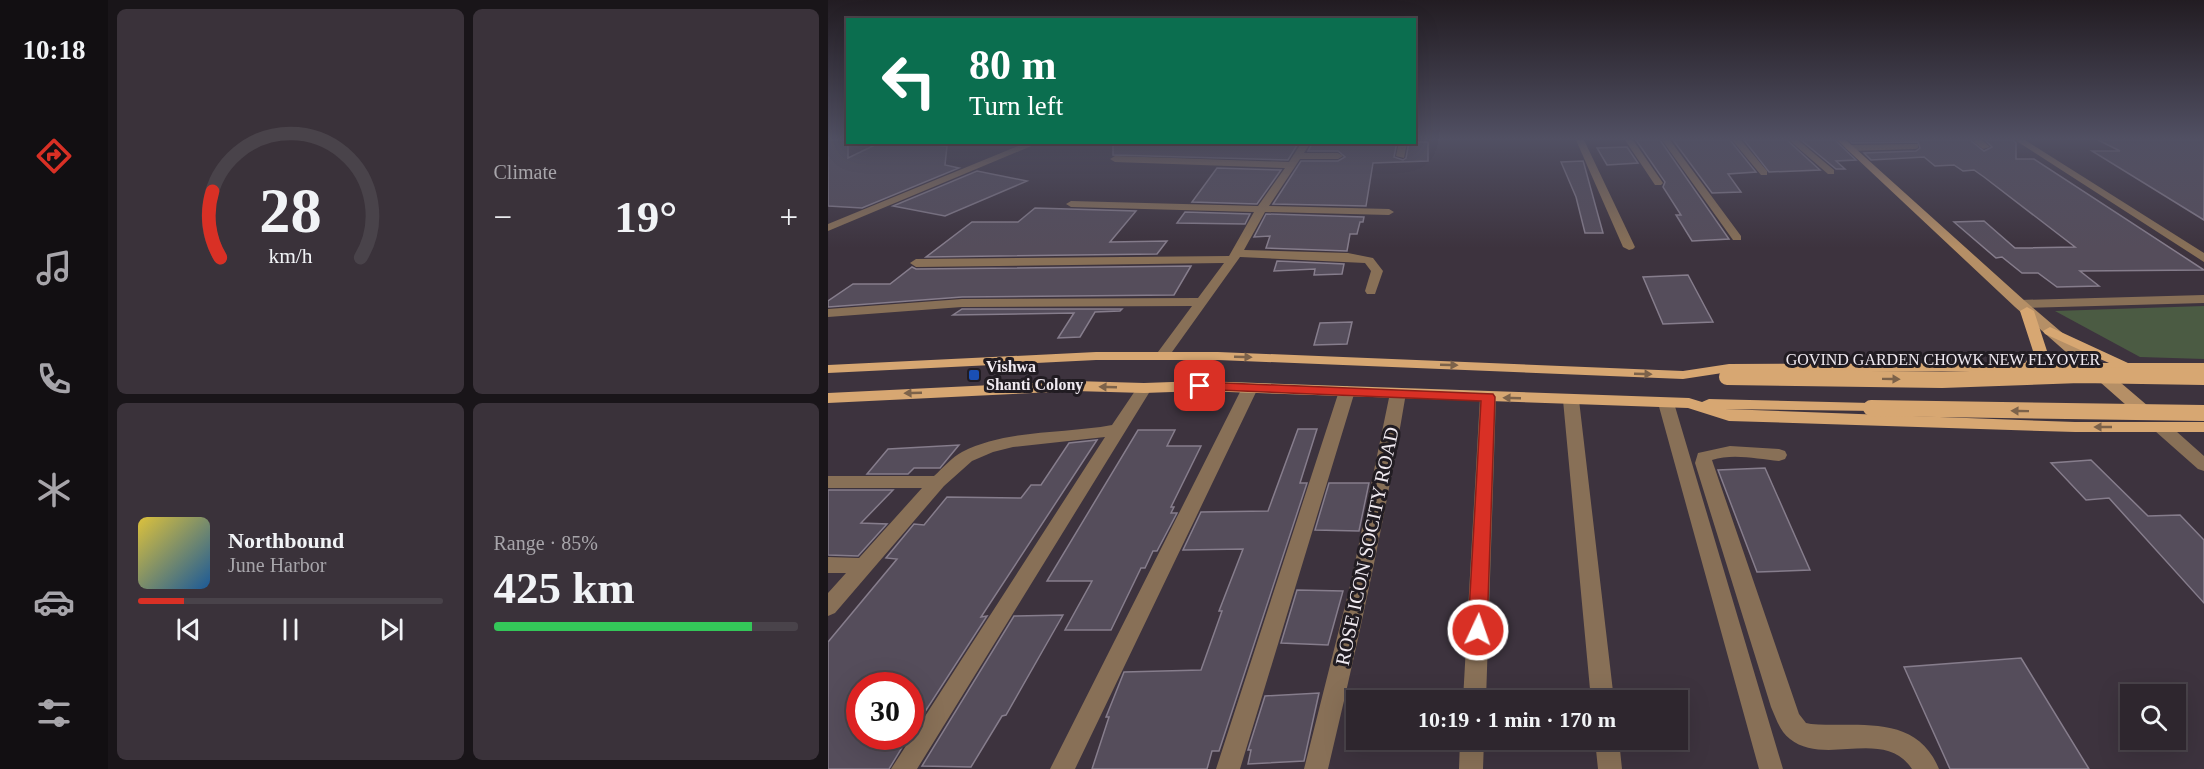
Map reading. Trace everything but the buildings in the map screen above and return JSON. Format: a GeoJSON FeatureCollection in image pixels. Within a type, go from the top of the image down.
{"type":"FeatureCollection","features":[{"type":"Feature","properties":{"kind":"main road"},"geometry":{"type":"LineString","coordinates":[[1880,176],[2024,308],[2161,427]]}},
{"type":"Feature","properties":{"kind":"main road"},"geometry":{"type":"LineString","coordinates":[[2024,308],[2040,351],[2030,366]]}},
{"type":"Feature","properties":{"kind":"main road"},"geometry":{"type":"LineString","coordinates":[[2050,331],[2128,366]]}},
{"type":"Feature","properties":{"kind":"main road"},"geometry":{"type":"LineString","coordinates":[[828,369],[1096,356],[1218,356],[1683,375],[1729,368],[2204,367]]}},
{"type":"Feature","properties":{"kind":"main road","name":"GOVIND GARDEN CHOWK NEW FLYOVER"},"geometry":{"type":"LineString","coordinates":[[1683,375],[1942,380],[2080,375],[2204,377]]}},
{"type":"Feature","properties":{"kind":"main road"},"geometry":{"type":"LineString","coordinates":[[828,398],[1075,386],[1144,388],[1200,386],[1666,403],[2204,413]]}},
{"type":"Feature","properties":{"kind":"main road"},"geometry":{"type":"LineString","coordinates":[[1689,403],[1729,416],[2075,427],[2204,427]]}},
{"type":"Feature","properties":{"kind":"street"},"geometry":{"type":"LineString","coordinates":[[828,228],[955,176]]}},
{"type":"Feature","properties":{"kind":"street"},"geometry":{"type":"LineString","coordinates":[[1161,356],[1235,256],[1260,211],[1284,176]]}},
{"type":"Feature","properties":{"kind":"street"},"geometry":{"type":"LineString","coordinates":[[1596,176],[1629,247]]}},
{"type":"Feature","properties":{"kind":"street"},"geometry":{"type":"LineString","coordinates":[[1653,176],[1658,183]]}},
{"type":"Feature","properties":{"kind":"street"},"geometry":{"type":"LineString","coordinates":[[1692,176],[1737,238]]}},
{"type":"Feature","properties":{"kind":"street"},"geometry":{"type":"LineString","coordinates":[[2075,176],[2204,258]]}},
{"type":"Feature","properties":{"kind":"street"},"geometry":{"type":"LineString","coordinates":[[1071,204],[1260,211],[1389,212]]}},
{"type":"Feature","properties":{"kind":"street"},"geometry":{"type":"LineString","coordinates":[[916,263],[1235,256],[1348,257],[1369,260],[1377,271],[1371,291]]}},
{"type":"Feature","properties":{"kind":"street"},"geometry":{"type":"LineString","coordinates":[[2024,308],[2204,299]]}},
{"type":"Feature","properties":{"kind":"street"},"geometry":{"type":"LineString","coordinates":[[828,313],[962,303],[1202,302]]}},
{"type":"Feature","properties":{"kind":"street"},"geometry":{"type":"LineString","coordinates":[[903,769],[1144,388]]}},
{"type":"Feature","properties":{"kind":"street"},"geometry":{"type":"LineString","coordinates":[[1062,769],[1250,388]]}},
{"type":"Feature","properties":{"kind":"street"},"geometry":{"type":"LineString","coordinates":[[1228,769],[1347,392]]}},
{"type":"Feature","properties":{"kind":"street","name":"ROSE ICON SOCITY ROAD"},"geometry":{"type":"LineString","coordinates":[[1316,769],[1350,633],[1383,481],[1398,393]]}},
{"type":"Feature","properties":{"kind":"street"},"geometry":{"type":"LineString","coordinates":[[1474,690],[1488,397]]}},
{"type":"Feature","properties":{"kind":"street"},"geometry":{"type":"LineString","coordinates":[[1571,400],[1602,690]]}},
{"type":"Feature","properties":{"kind":"street"},"geometry":{"type":"LineString","coordinates":[[1666,403],[1771,769]]}},
{"type":"Feature","properties":{"kind":"street"},"geometry":{"type":"LineString","coordinates":[[2161,427],[2204,465]]}},
{"type":"Feature","properties":{"kind":"street"},"geometry":{"type":"LineString","coordinates":[[828,607],[938,482],[966,457],[989,447],[1119,429]]}},
{"type":"Feature","properties":{"kind":"street"},"geometry":{"type":"LineString","coordinates":[[1779,455],[1711,453],[1704,457],[1704,463],[1789,721],[1800,732],[1816,736],[1896,739],[1915,750],[1927,769]]}},
{"type":"Feature","properties":{"kind":"street"},"geometry":{"type":"LineString","coordinates":[[828,482],[938,482]]}},
{"type":"Feature","properties":{"kind":"street"},"geometry":{"type":"LineString","coordinates":[[828,565],[865,566]]}},
{"type":"Feature","properties":{"kind":"street"},"geometry":{"type":"LineString","coordinates":[[1471,769],[1472,750]]}},
{"type":"Feature","properties":{"kind":"street"},"geometry":{"type":"LineString","coordinates":[[1608,750],[1610,769]]}},
{"type":"Feature","properties":{"kind":"green space"},"geometry":{"type":"Polygon","coordinates":[[[2204,306],[2204,359],[2140,357],[2055,311],[2204,306]]]}},
{"type":"Feature","properties":{"kind":"place","name":"Vishwa Shanti Colony"},"geometry":{"type":"Point","coordinates":[974,375]}},
{"type":"Feature","properties":{"kind":"route"},"geometry":{"type":"LineString","coordinates":[[1200,386],[1488,397],[1478,630]]}}]}
